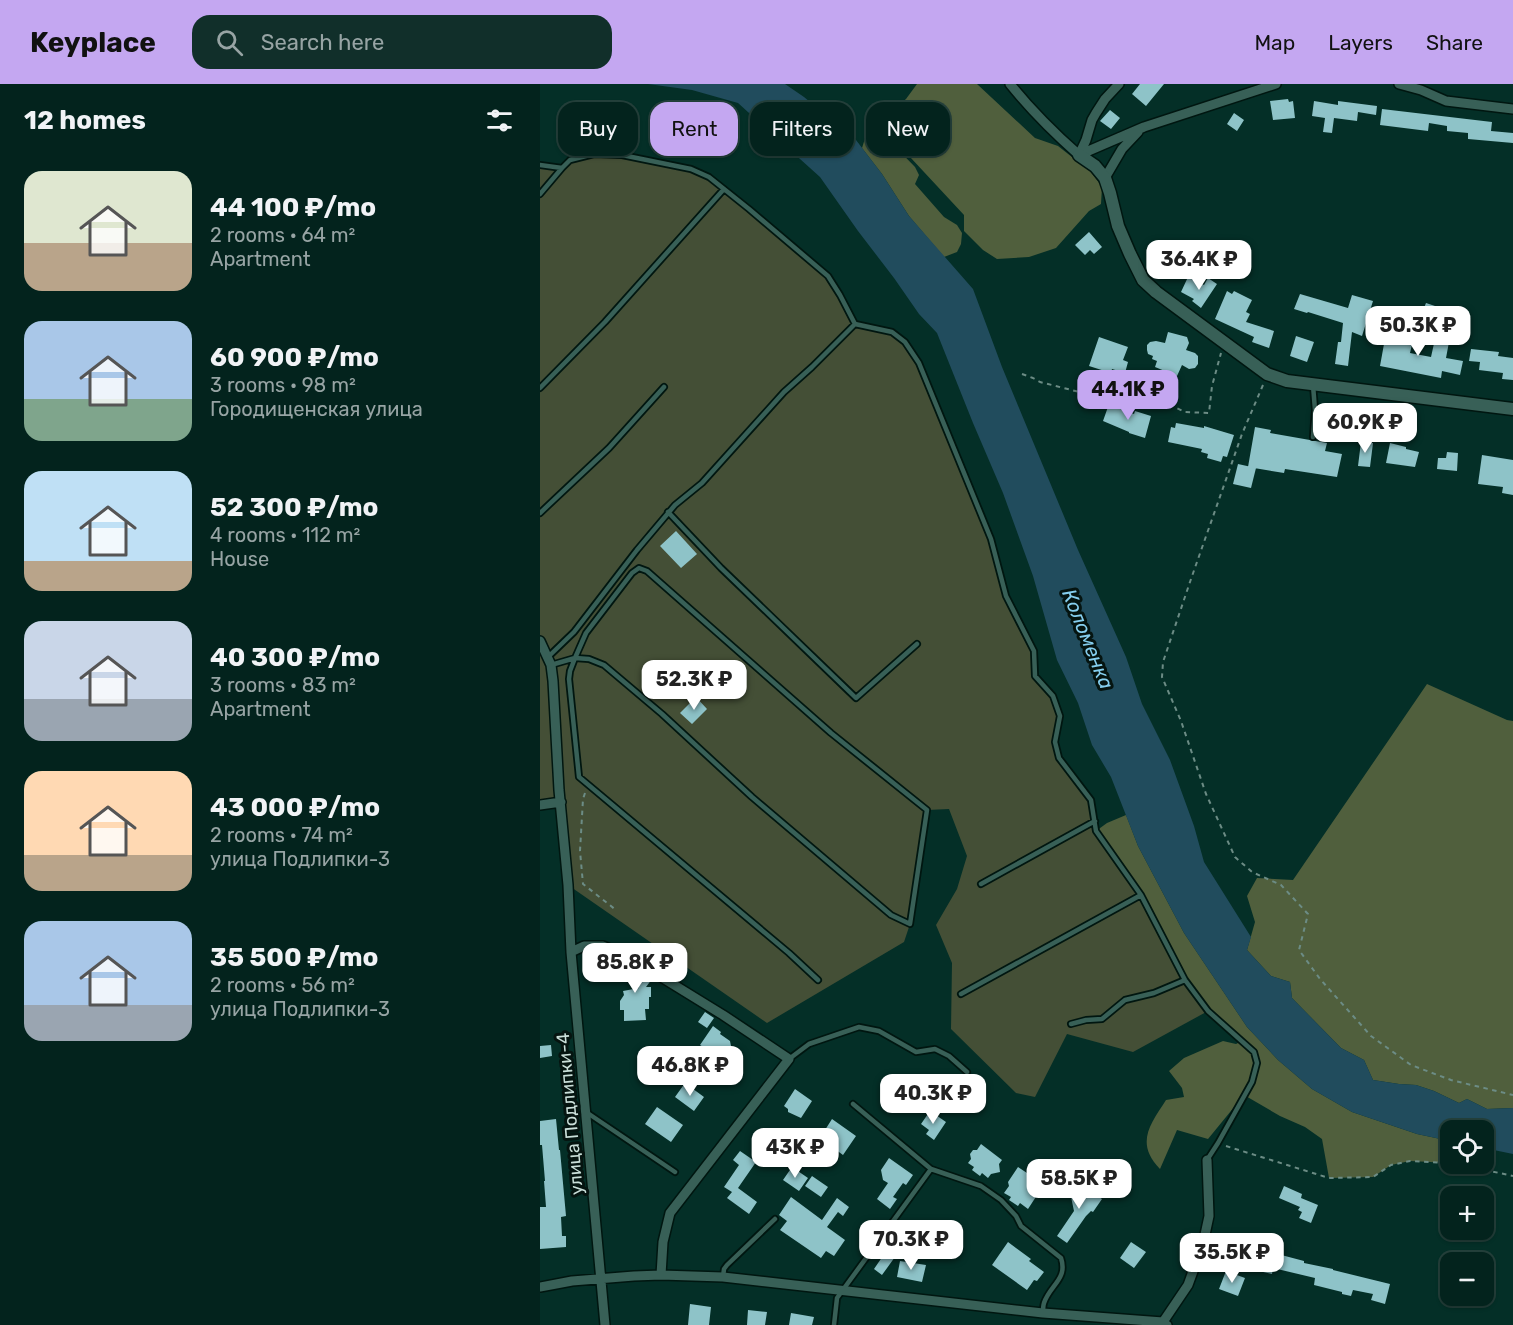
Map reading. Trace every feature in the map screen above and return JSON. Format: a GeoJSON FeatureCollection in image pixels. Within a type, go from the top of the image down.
{"type":"FeatureCollection","features":[{"type":"Feature","properties":{"kind":"street"},"geometry":{"type":"LineString","coordinates":[[1010,84],[1059,138],[1095,166],[1105,178],[1118,226],[1143,280],[1267,374],[1287,381],[1313,385],[1513,409]]}},
{"type":"Feature","properties":{"kind":"street"},"geometry":{"type":"LineString","coordinates":[[1079,155],[1092,120],[1105,99],[1119,84]]}},
{"type":"Feature","properties":{"kind":"street"},"geometry":{"type":"LineString","coordinates":[[1079,155],[1144,127],[1276,84]]}},
{"type":"Feature","properties":{"kind":"street"},"geometry":{"type":"LineString","coordinates":[[1400,84],[1446,101],[1513,109]]}},
{"type":"Feature","properties":{"kind":"street"},"geometry":{"type":"LineString","coordinates":[[1105,178],[1122,149],[1144,127]]}},
{"type":"Feature","properties":{"kind":"street"},"geometry":{"type":"LineString","coordinates":[[540,641],[550,661]]}},
{"type":"Feature","properties":{"kind":"street","name":"улица Подлипки-4"},"geometry":{"type":"LineString","coordinates":[[550,661],[571,952],[605,1325]]}},
{"type":"Feature","properties":{"kind":"street"},"geometry":{"type":"LineString","coordinates":[[540,805],[561,802]]}},
{"type":"Feature","properties":{"kind":"street"},"geometry":{"type":"LineString","coordinates":[[571,952],[584,946],[603,946],[632,959],[789,1059],[670,1213],[663,1242],[661,1275]]}},
{"type":"Feature","properties":{"kind":"street"},"geometry":{"type":"LineString","coordinates":[[540,1287],[572,1281],[634,1276],[723,1277],[1042,1313],[1165,1323],[1188,1285],[1203,1244],[1209,1216],[1207,1160]]}},
{"type":"Feature","properties":{"kind":"lane"},"geometry":{"type":"LineString","coordinates":[[540,194],[570,160],[594,154],[622,155],[690,169],[709,177],[828,276],[855,324]]}},
{"type":"Feature","properties":{"kind":"lane"},"geometry":{"type":"LineString","coordinates":[[540,165],[562,168]]}},
{"type":"Feature","properties":{"kind":"lane"},"geometry":{"type":"LineString","coordinates":[[540,388],[605,322],[724,189]]}},
{"type":"Feature","properties":{"kind":"lane"},"geometry":{"type":"LineString","coordinates":[[550,661],[675,504],[702,483],[784,392],[812,368],[855,324]]}},
{"type":"Feature","properties":{"kind":"lane"},"geometry":{"type":"LineString","coordinates":[[855,324],[892,332],[905,342],[919,363],[991,539],[1006,596],[1034,651],[1035,676],[1053,696],[1060,716],[1055,742],[1059,758],[1091,800],[1096,831],[1141,895],[1185,980],[1208,1011],[1254,1052],[1257,1063],[1252,1082],[1207,1160]]}},
{"type":"Feature","properties":{"kind":"lane"},"geometry":{"type":"LineString","coordinates":[[1313,385],[1315,410],[1313,437]]}},
{"type":"Feature","properties":{"kind":"lane"},"geometry":{"type":"LineString","coordinates":[[540,513],[609,448],[664,387]]}},
{"type":"Feature","properties":{"kind":"lane"},"geometry":{"type":"LineString","coordinates":[[668,512],[721,568],[856,698],[918,644]]}},
{"type":"Feature","properties":{"kind":"lane"},"geometry":{"type":"LineString","coordinates":[[550,661],[575,658],[590,659],[604,665],[662,714],[752,797],[874,901],[891,915],[910,924],[927,810],[831,733],[647,571],[639,568],[632,573],[586,633],[575,658],[570,671],[569,679],[579,777],[789,953],[818,980]]}},
{"type":"Feature","properties":{"kind":"lane"},"geometry":{"type":"LineString","coordinates":[[981,884],[1095,821]]}},
{"type":"Feature","properties":{"kind":"lane"},"geometry":{"type":"LineString","coordinates":[[961,994],[1141,895]]}},
{"type":"Feature","properties":{"kind":"lane"},"geometry":{"type":"LineString","coordinates":[[1071,1024],[1102,1019],[1125,1000],[1154,993],[1185,980]]}},
{"type":"Feature","properties":{"kind":"lane"},"geometry":{"type":"LineString","coordinates":[[789,1059],[809,1044],[859,1027],[879,1030],[916,1052],[935,1049],[950,1056],[967,1072]]}},
{"type":"Feature","properties":{"kind":"lane"},"geometry":{"type":"LineString","coordinates":[[853,1104],[931,1169],[981,1186],[1001,1200],[1022,1226],[1061,1258],[1062,1274],[1045,1301],[1042,1313]]}},
{"type":"Feature","properties":{"kind":"lane"},"geometry":{"type":"LineString","coordinates":[[586,1112],[675,1172]]}},
{"type":"Feature","properties":{"kind":"lane"},"geometry":{"type":"LineString","coordinates":[[834,1325],[837,1298],[841,1290],[931,1169]]}},
{"type":"Feature","properties":{"kind":"lane"},"geometry":{"type":"LineString","coordinates":[[723,1277],[727,1265],[775,1220]]}},
{"type":"Feature","properties":{"kind":"path"},"geometry":{"type":"LineString","coordinates":[[1022,374],[1040,382],[1111,400],[1156,398],[1185,412],[1209,413],[1212,386],[1223,341]]}},
{"type":"Feature","properties":{"kind":"path"},"geometry":{"type":"LineString","coordinates":[[1267,374],[1242,434],[1191,579],[1163,662],[1162,677],[1181,721],[1206,795],[1235,857],[1252,872],[1281,885],[1308,914],[1299,950],[1320,979],[1371,1036],[1411,1065],[1451,1080],[1513,1095]]}},
{"type":"Feature","properties":{"kind":"path"},"geometry":{"type":"LineString","coordinates":[[589,785],[583,799],[580,851],[583,884],[616,910]]}},
{"type":"Feature","properties":{"kind":"path"},"geometry":{"type":"LineString","coordinates":[[1218,1143],[1329,1178],[1373,1177],[1391,1165],[1410,1161],[1440,1162]]}},
{"type":"Feature","properties":{"kind":"path"},"geometry":{"type":"LineString","coordinates":[[1494,1172],[1513,1176]]}},
{"type":"Feature","properties":{"kind":"green space"},"geometry":{"type":"Polygon","coordinates":[[[917,84],[977,84],[1035,138],[1058,146],[1091,172],[1102,187],[1101,204],[1089,211],[1056,248],[1029,257],[997,259],[983,250],[964,231],[964,215],[909,156],[950,156],[950,102],[902,102],[917,84]]]}},
{"type":"Feature","properties":{"kind":"green space"},"geometry":{"type":"Polygon","coordinates":[[[866,135],[866,153],[862,148],[866,135]]]}},
{"type":"Feature","properties":{"kind":"green space"},"geometry":{"type":"Polygon","coordinates":[[[586,156],[623,156],[681,167],[709,177],[828,276],[855,324],[892,332],[905,342],[919,363],[991,539],[1006,596],[1034,651],[1035,676],[1053,696],[1060,716],[1055,742],[1059,758],[1091,800],[1096,831],[1141,895],[1208,1011],[1133,1052],[1067,1034],[1035,1097],[1016,1093],[951,1029],[952,963],[936,925],[957,889],[967,856],[949,809],[927,810],[910,924],[904,942],[767,1023],[568,885],[561,802],[540,805],[540,165],[562,168],[570,160],[586,156]]]}},
{"type":"Feature","properties":{"kind":"green space"},"geometry":{"type":"Polygon","coordinates":[[[868,156],[904,156],[915,167],[919,175],[915,184],[944,217],[957,225],[962,233],[961,244],[957,252],[944,257],[909,216],[868,156]]]}},
{"type":"Feature","properties":{"kind":"green space"},"geometry":{"type":"Polygon","coordinates":[[[1427,684],[1513,721],[1513,1108],[1487,1109],[1467,1099],[1459,1103],[1416,1085],[1373,1080],[1364,1060],[1341,1048],[1292,998],[1290,982],[1271,976],[1247,950],[1255,922],[1247,896],[1257,878],[1293,880],[1427,684]]]}},
{"type":"Feature","properties":{"kind":"green space"},"geometry":{"type":"Polygon","coordinates":[[[1126,815],[1138,846],[1184,933],[1247,1027],[1278,1060],[1312,1089],[1352,1112],[1417,1134],[1440,1139],[1440,1162],[1410,1161],[1391,1165],[1373,1177],[1329,1178],[1322,1139],[1305,1127],[1280,1116],[1244,1095],[1208,1139],[1177,1130],[1160,1169],[1148,1151],[1150,1126],[1166,1100],[1184,1097],[1182,1088],[1169,1071],[1184,1058],[1223,1041],[1236,1044],[1242,1041],[1208,1011],[1185,980],[1141,895],[1096,831],[1107,823],[1126,815]]]}},
{"type":"Feature","properties":{"kind":"water"},"geometry":{"type":"Polygon","coordinates":[[[648,84],[785,84],[810,102],[750,102],[750,114],[738,102],[692,90],[648,84]]]}},
{"type":"Feature","properties":{"kind":"water","name":"Коломенка"},"geometry":{"type":"Polygon","coordinates":[[[854,138],[882,174],[909,216],[973,289],[1002,367],[1078,550],[1126,657],[1142,704],[1170,760],[1194,826],[1204,862],[1251,937],[1247,950],[1271,976],[1290,982],[1292,998],[1341,1048],[1364,1060],[1373,1080],[1416,1085],[1459,1103],[1467,1099],[1487,1109],[1513,1108],[1513,1154],[1494,1150],[1494,1120],[1440,1120],[1440,1139],[1417,1134],[1352,1112],[1312,1089],[1278,1060],[1247,1027],[1184,933],[1138,846],[1111,777],[1092,745],[1078,703],[1057,660],[1033,576],[1003,493],[937,333],[919,314],[820,177],[797,156],[854,156],[854,138]]]}},
{"type":"Feature","properties":{"kind":"building"},"geometry":{"type":"Polygon","coordinates":[[[1140,84],[1164,84],[1146,106],[1132,94],[1140,84]]]}},
{"type":"Feature","properties":{"kind":"building"},"geometry":{"type":"Polygon","coordinates":[[[1288,99],[1289,102],[1293,101],[1295,118],[1273,120],[1270,101],[1288,99]]]}},
{"type":"Feature","properties":{"kind":"building"},"geometry":{"type":"Polygon","coordinates":[[[1314,101],[1338,105],[1338,101],[1377,106],[1376,115],[1358,112],[1357,121],[1334,118],[1332,133],[1323,132],[1325,118],[1312,116],[1314,101]]]}},
{"type":"Feature","properties":{"kind":"building"},"geometry":{"type":"Polygon","coordinates":[[[1382,109],[1492,122],[1491,131],[1513,133],[1513,143],[1468,139],[1468,133],[1447,131],[1447,126],[1429,123],[1428,131],[1380,125],[1382,109]]]}},
{"type":"Feature","properties":{"kind":"building"},"geometry":{"type":"Polygon","coordinates":[[[1110,110],[1120,118],[1111,129],[1100,121],[1110,110]]]}},
{"type":"Feature","properties":{"kind":"building"},"geometry":{"type":"Polygon","coordinates":[[[1234,113],[1244,120],[1237,131],[1227,124],[1234,113]]]}},
{"type":"Feature","properties":{"kind":"building"},"geometry":{"type":"Polygon","coordinates":[[[1089,232],[1102,247],[1094,254],[1090,250],[1085,255],[1075,245],[1089,232]]]}},
{"type":"Feature","properties":{"kind":"building"},"geometry":{"type":"Polygon","coordinates":[[[1166,253],[1176,259],[1169,272],[1159,267],[1166,253]]]}},
{"type":"Feature","properties":{"kind":"building"},"geometry":{"type":"Polygon","coordinates":[[[1188,277],[1204,285],[1208,278],[1217,284],[1201,308],[1192,301],[1194,299],[1181,292],[1188,277]]]}},
{"type":"Feature","properties":{"kind":"building"},"geometry":{"type":"Polygon","coordinates":[[[1227,291],[1232,294],[1234,291],[1252,300],[1246,312],[1250,314],[1246,322],[1274,331],[1269,348],[1252,342],[1254,337],[1215,319],[1227,291]]]}},
{"type":"Feature","properties":{"kind":"building"},"geometry":{"type":"Polygon","coordinates":[[[1300,294],[1348,308],[1352,295],[1373,301],[1362,336],[1352,332],[1348,366],[1335,364],[1343,323],[1294,309],[1300,294]]]}},
{"type":"Feature","properties":{"kind":"building"},"geometry":{"type":"Polygon","coordinates":[[[1426,303],[1438,307],[1433,328],[1418,323],[1426,303]]]}},
{"type":"Feature","properties":{"kind":"building"},"geometry":{"type":"Polygon","coordinates":[[[1168,332],[1187,337],[1189,343],[1186,350],[1198,356],[1198,364],[1195,368],[1189,369],[1182,365],[1177,376],[1155,367],[1157,361],[1148,354],[1147,345],[1156,341],[1165,343],[1168,332]]]}},
{"type":"Feature","properties":{"kind":"building"},"geometry":{"type":"Polygon","coordinates":[[[1386,333],[1414,336],[1410,353],[1431,357],[1435,339],[1449,342],[1446,358],[1463,361],[1460,375],[1442,371],[1441,378],[1380,366],[1386,333]]]}},
{"type":"Feature","properties":{"kind":"building"},"geometry":{"type":"Polygon","coordinates":[[[1296,336],[1314,342],[1307,362],[1290,356],[1296,336]]]}},
{"type":"Feature","properties":{"kind":"building"},"geometry":{"type":"Polygon","coordinates":[[[1099,337],[1128,347],[1123,360],[1128,362],[1125,373],[1112,369],[1111,373],[1089,366],[1099,337]]]}},
{"type":"Feature","properties":{"kind":"building"},"geometry":{"type":"Polygon","coordinates":[[[1471,349],[1499,352],[1498,356],[1513,358],[1513,380],[1502,379],[1503,373],[1479,370],[1480,362],[1469,361],[1471,349]]]}},
{"type":"Feature","properties":{"kind":"building"},"geometry":{"type":"Polygon","coordinates":[[[1109,404],[1134,414],[1135,411],[1151,416],[1145,438],[1103,421],[1109,404]]]}},
{"type":"Feature","properties":{"kind":"building"},"geometry":{"type":"Polygon","coordinates":[[[1176,423],[1204,428],[1204,426],[1234,435],[1227,457],[1223,456],[1221,462],[1207,458],[1208,454],[1201,452],[1202,449],[1168,442],[1171,427],[1175,428],[1176,423]]]}},
{"type":"Feature","properties":{"kind":"building"},"geometry":{"type":"Polygon","coordinates":[[[1255,427],[1271,430],[1270,433],[1327,443],[1325,451],[1342,454],[1337,477],[1285,469],[1284,473],[1248,467],[1255,427]]]}},
{"type":"Feature","properties":{"kind":"building"},"geometry":{"type":"Polygon","coordinates":[[[1361,442],[1373,443],[1370,467],[1358,466],[1361,442]]]}},
{"type":"Feature","properties":{"kind":"building"},"geometry":{"type":"Polygon","coordinates":[[[1390,443],[1419,452],[1415,467],[1386,463],[1390,443]]]}},
{"type":"Feature","properties":{"kind":"building"},"geometry":{"type":"Polygon","coordinates":[[[1447,452],[1458,453],[1457,471],[1437,469],[1438,458],[1446,458],[1447,452]]]}},
{"type":"Feature","properties":{"kind":"building"},"geometry":{"type":"Polygon","coordinates":[[[1482,455],[1513,460],[1513,495],[1502,493],[1503,487],[1478,484],[1482,455]]]}},
{"type":"Feature","properties":{"kind":"building"},"geometry":{"type":"Polygon","coordinates":[[[1238,464],[1256,468],[1251,488],[1233,484],[1238,464]]]}},
{"type":"Feature","properties":{"kind":"building"},"geometry":{"type":"Polygon","coordinates":[[[676,531],[697,554],[681,568],[660,546],[676,531]]]}},
{"type":"Feature","properties":{"kind":"building"},"geometry":{"type":"Polygon","coordinates":[[[696,697],[707,709],[692,724],[680,713],[696,697]]]}},
{"type":"Feature","properties":{"kind":"building"},"geometry":{"type":"Polygon","coordinates":[[[622,962],[652,979],[646,987],[651,987],[651,997],[649,997],[649,1009],[645,1009],[646,1020],[624,1021],[624,1010],[620,1010],[623,991],[639,988],[616,972],[622,962]]]}},
{"type":"Feature","properties":{"kind":"building"},"geometry":{"type":"Polygon","coordinates":[[[705,1012],[714,1018],[707,1028],[698,1022],[705,1012]]]}},
{"type":"Feature","properties":{"kind":"building"},"geometry":{"type":"Polygon","coordinates":[[[713,1026],[730,1041],[731,1046],[720,1061],[714,1057],[712,1061],[704,1056],[708,1050],[700,1045],[713,1026]]]}},
{"type":"Feature","properties":{"kind":"building"},"geometry":{"type":"Polygon","coordinates":[[[551,1045],[552,1056],[540,1058],[540,1046],[551,1045]]]}},
{"type":"Feature","properties":{"kind":"building"},"geometry":{"type":"Polygon","coordinates":[[[685,1083],[704,1097],[694,1111],[675,1097],[685,1083]]]}},
{"type":"Feature","properties":{"kind":"building"},"geometry":{"type":"Polygon","coordinates":[[[795,1089],[812,1101],[801,1118],[788,1112],[784,1106],[795,1089]]]}},
{"type":"Feature","properties":{"kind":"building"},"geometry":{"type":"Polygon","coordinates":[[[657,1107],[683,1125],[671,1142],[645,1124],[657,1107]]]}},
{"type":"Feature","properties":{"kind":"building"},"geometry":{"type":"Polygon","coordinates":[[[930,1111],[946,1122],[934,1140],[926,1134],[929,1130],[921,1124],[930,1111]]]}},
{"type":"Feature","properties":{"kind":"building"},"geometry":{"type":"Polygon","coordinates":[[[556,1119],[566,1216],[561,1217],[562,1236],[566,1236],[566,1247],[540,1249],[540,1207],[546,1207],[540,1121],[556,1119]]]}},
{"type":"Feature","properties":{"kind":"building"},"geometry":{"type":"Polygon","coordinates":[[[832,1119],[856,1136],[843,1155],[828,1144],[825,1130],[832,1119]]]}},
{"type":"Feature","properties":{"kind":"building"},"geometry":{"type":"Polygon","coordinates":[[[981,1144],[1002,1160],[999,1164],[1000,1172],[991,1174],[988,1178],[972,1170],[974,1167],[968,1163],[971,1159],[970,1154],[981,1144]]]}},
{"type":"Feature","properties":{"kind":"building"},"geometry":{"type":"Polygon","coordinates":[[[740,1151],[756,1162],[738,1188],[757,1202],[749,1214],[727,1198],[732,1192],[724,1187],[739,1165],[733,1160],[740,1151]]]}},
{"type":"Feature","properties":{"kind":"building"},"geometry":{"type":"Polygon","coordinates":[[[889,1158],[913,1175],[906,1185],[903,1183],[893,1197],[897,1199],[890,1209],[877,1199],[888,1183],[883,1180],[881,1170],[889,1158]]]}},
{"type":"Feature","properties":{"kind":"building"},"geometry":{"type":"Polygon","coordinates":[[[792,1167],[808,1178],[799,1191],[783,1180],[792,1167]]]}},
{"type":"Feature","properties":{"kind":"building"},"geometry":{"type":"Polygon","coordinates":[[[1018,1167],[1036,1179],[1041,1189],[1028,1209],[1020,1203],[1018,1206],[1009,1200],[1011,1197],[1004,1193],[1018,1167]]]}},
{"type":"Feature","properties":{"kind":"building"},"geometry":{"type":"Polygon","coordinates":[[[812,1176],[828,1187],[821,1197],[805,1186],[812,1176]]]}},
{"type":"Feature","properties":{"kind":"building"},"geometry":{"type":"Polygon","coordinates":[[[1077,1182],[1102,1199],[1093,1212],[1091,1211],[1086,1216],[1067,1243],[1057,1236],[1074,1211],[1070,1192],[1077,1182]]]}},
{"type":"Feature","properties":{"kind":"building"},"geometry":{"type":"Polygon","coordinates":[[[1284,1186],[1302,1194],[1301,1198],[1318,1205],[1311,1223],[1299,1218],[1302,1212],[1298,1210],[1300,1207],[1279,1198],[1284,1186]]]}},
{"type":"Feature","properties":{"kind":"building"},"geometry":{"type":"Polygon","coordinates":[[[791,1197],[822,1220],[837,1198],[849,1207],[843,1216],[838,1212],[827,1227],[845,1240],[834,1256],[826,1251],[821,1258],[780,1230],[787,1221],[779,1215],[791,1197]]]}},
{"type":"Feature","properties":{"kind":"building"},"geometry":{"type":"Polygon","coordinates":[[[1008,1242],[1044,1272],[1027,1290],[992,1265],[1008,1242]]]}},
{"type":"Feature","properties":{"kind":"building"},"geometry":{"type":"Polygon","coordinates":[[[1131,1242],[1146,1252],[1134,1268],[1120,1258],[1131,1242]]]}},
{"type":"Feature","properties":{"kind":"building"},"geometry":{"type":"Polygon","coordinates":[[[891,1244],[900,1250],[882,1275],[874,1269],[891,1244]]]}},
{"type":"Feature","properties":{"kind":"building"},"geometry":{"type":"Polygon","coordinates":[[[1255,1248],[1304,1261],[1304,1263],[1390,1284],[1385,1304],[1371,1300],[1373,1294],[1353,1290],[1351,1296],[1314,1285],[1315,1278],[1273,1268],[1272,1274],[1250,1269],[1255,1248]]]}},
{"type":"Feature","properties":{"kind":"building"},"geometry":{"type":"Polygon","coordinates":[[[900,1261],[926,1265],[922,1282],[897,1277],[900,1261]]]}},
{"type":"Feature","properties":{"kind":"building"},"geometry":{"type":"Polygon","coordinates":[[[1226,1271],[1245,1278],[1238,1296],[1219,1289],[1226,1271]]]}},
{"type":"Feature","properties":{"kind":"building"},"geometry":{"type":"Polygon","coordinates":[[[690,1304],[711,1307],[709,1325],[688,1325],[690,1304]]]}},
{"type":"Feature","properties":{"kind":"building"},"geometry":{"type":"Polygon","coordinates":[[[748,1310],[767,1312],[765,1325],[747,1325],[748,1310]]]}},
{"type":"Feature","properties":{"kind":"building"},"geometry":{"type":"Polygon","coordinates":[[[791,1313],[814,1317],[812,1325],[789,1325],[791,1313]]]}}]}
